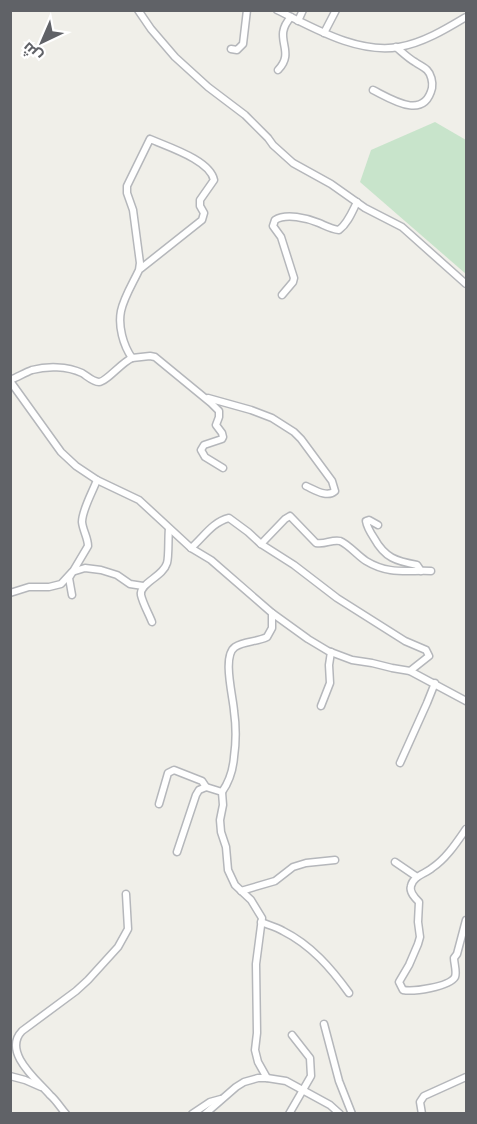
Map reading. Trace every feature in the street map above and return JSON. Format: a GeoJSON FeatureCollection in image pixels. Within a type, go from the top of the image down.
{"type":"FeatureCollection","features":[{"type":"Feature","properties":{"kind":"street"},"geometry":{"type":"LineString","coordinates":[[138,10],[175,57],[208,87],[245,115],[293,163],[331,184],[377,215],[402,227],[466,284]]}},
{"type":"Feature","properties":{"kind":"street"},"geometry":{"type":"LineString","coordinates":[[231,49],[237,50],[243,44],[247,10]]}},
{"type":"Feature","properties":{"kind":"street"},"geometry":{"type":"LineString","coordinates":[[277,10],[342,40],[380,47],[396,47],[420,40],[466,17]]}},
{"type":"Feature","properties":{"kind":"street"},"geometry":{"type":"LineString","coordinates":[[298,21],[303,10]]}},
{"type":"Feature","properties":{"kind":"street"},"geometry":{"type":"LineString","coordinates":[[324,33],[336,10]]}},
{"type":"Feature","properties":{"kind":"street"},"geometry":{"type":"LineString","coordinates":[[278,70],[285,59],[286,52],[283,30],[291,17]]}},
{"type":"Feature","properties":{"kind":"street"},"geometry":{"type":"LineString","coordinates":[[373,90],[409,106],[421,104],[428,95],[432,87],[427,69],[396,47]]}},
{"type":"Feature","properties":{"kind":"street"},"geometry":{"type":"LineString","coordinates":[[132,358],[122,336],[121,312],[140,263],[133,210],[127,190],[128,183],[150,139],[198,161],[212,173],[214,180],[199,203],[204,213],[202,220],[139,270]]}},
{"type":"Feature","properties":{"kind":"street"},"geometry":{"type":"LineString","coordinates":[[282,295],[292,284],[294,278],[281,237],[273,226],[275,220],[281,217],[294,217],[339,230],[350,218],[357,202]]}},
{"type":"Feature","properties":{"kind":"street"},"geometry":{"type":"LineString","coordinates":[[223,468],[205,458],[201,453],[204,445],[222,439],[223,435],[216,425],[219,411],[155,357],[126,360],[102,381],[96,382],[83,373],[63,368],[31,371],[10,381],[61,452],[76,466],[97,480],[139,501],[191,548],[211,560],[272,613],[308,639],[331,652],[352,660],[411,671],[466,701]]}},
{"type":"Feature","properties":{"kind":"street"},"geometry":{"type":"LineString","coordinates":[[203,397],[272,418],[294,432],[332,481],[335,491],[327,495],[306,486]]}},
{"type":"Feature","properties":{"kind":"street"},"geometry":{"type":"LineString","coordinates":[[72,595],[69,578],[88,546],[82,520],[97,480]]}},
{"type":"Feature","properties":{"kind":"street"},"geometry":{"type":"LineString","coordinates":[[261,544],[290,516],[318,544],[338,540],[367,562],[395,572],[431,571]]}},
{"type":"Feature","properties":{"kind":"street"},"geometry":{"type":"LineString","coordinates":[[191,548],[214,525],[229,518],[261,544],[294,565],[337,598],[405,641],[426,650],[429,656],[411,671]]}},
{"type":"Feature","properties":{"kind":"street"},"geometry":{"type":"LineString","coordinates":[[378,525],[369,520],[366,521],[368,529],[381,549],[396,560],[417,565],[421,571]]}},
{"type":"Feature","properties":{"kind":"street"},"geometry":{"type":"LineString","coordinates":[[10,593],[29,587],[49,587],[61,584],[72,572],[85,568],[117,575],[130,584],[142,586],[159,575],[166,566],[169,529]]}},
{"type":"Feature","properties":{"kind":"street"},"geometry":{"type":"LineString","coordinates":[[142,586],[141,595],[152,622]]}},
{"type":"Feature","properties":{"kind":"street"},"geometry":{"type":"LineString","coordinates":[[267,1078],[258,1062],[255,1050],[256,964],[262,918],[251,900],[235,885],[228,870],[220,820],[222,792],[229,782],[234,757],[230,656],[235,647],[267,637],[272,628],[272,613]]}},
{"type":"Feature","properties":{"kind":"street"},"geometry":{"type":"LineString","coordinates":[[321,706],[330,683],[331,652]]}},
{"type":"Feature","properties":{"kind":"street"},"geometry":{"type":"LineString","coordinates":[[400,763],[435,683]]}},
{"type":"Feature","properties":{"kind":"street"},"geometry":{"type":"LineString","coordinates":[[159,804],[168,773],[174,770],[202,781],[206,787],[222,792]]}},
{"type":"Feature","properties":{"kind":"street"},"geometry":{"type":"LineString","coordinates":[[177,852],[196,795],[199,790],[206,787]]}},
{"type":"Feature","properties":{"kind":"street"},"geometry":{"type":"LineString","coordinates":[[466,829],[436,866],[417,877],[411,886],[418,902],[420,937],[410,965],[399,982],[403,990],[433,988],[452,981],[456,973],[454,958],[462,939],[466,920]]}},
{"type":"Feature","properties":{"kind":"street"},"geometry":{"type":"LineString","coordinates":[[241,891],[275,881],[294,867],[335,860]]}},
{"type":"Feature","properties":{"kind":"street"},"geometry":{"type":"LineString","coordinates":[[395,862],[417,877]]}},
{"type":"Feature","properties":{"kind":"street"},"geometry":{"type":"LineString","coordinates":[[66,1113],[22,1065],[16,1047],[19,1034],[88,980],[114,952],[128,929],[126,894]]}},
{"type":"Feature","properties":{"kind":"street"},"geometry":{"type":"LineString","coordinates":[[261,922],[284,931],[311,949],[330,968],[349,993]]}},
{"type":"Feature","properties":{"kind":"street"},"geometry":{"type":"LineString","coordinates":[[324,1024],[339,1081],[352,1113]]}},
{"type":"Feature","properties":{"kind":"street"},"geometry":{"type":"LineString","coordinates":[[289,1113],[311,1076],[310,1058],[292,1035]]}},
{"type":"Feature","properties":{"kind":"street"},"geometry":{"type":"LineString","coordinates":[[10,1045],[20,1059]]}},
{"type":"Feature","properties":{"kind":"street"},"geometry":{"type":"LineString","coordinates":[[10,1076],[44,1088]]}},
{"type":"Feature","properties":{"kind":"street"},"geometry":{"type":"LineString","coordinates":[[422,1113],[420,1102],[424,1096],[466,1077]]}},
{"type":"Feature","properties":{"kind":"street"},"geometry":{"type":"LineString","coordinates":[[205,1113],[244,1082],[267,1078],[286,1081],[340,1113]]}},
{"type":"Feature","properties":{"kind":"street"},"geometry":{"type":"LineString","coordinates":[[192,1113],[210,1102],[222,1099]]}},
{"type":"Feature","properties":{"kind":"green space"},"geometry":{"type":"Polygon","coordinates":[[[435,122],[466,140],[466,274],[360,182],[371,150],[435,122]]]}}]}
